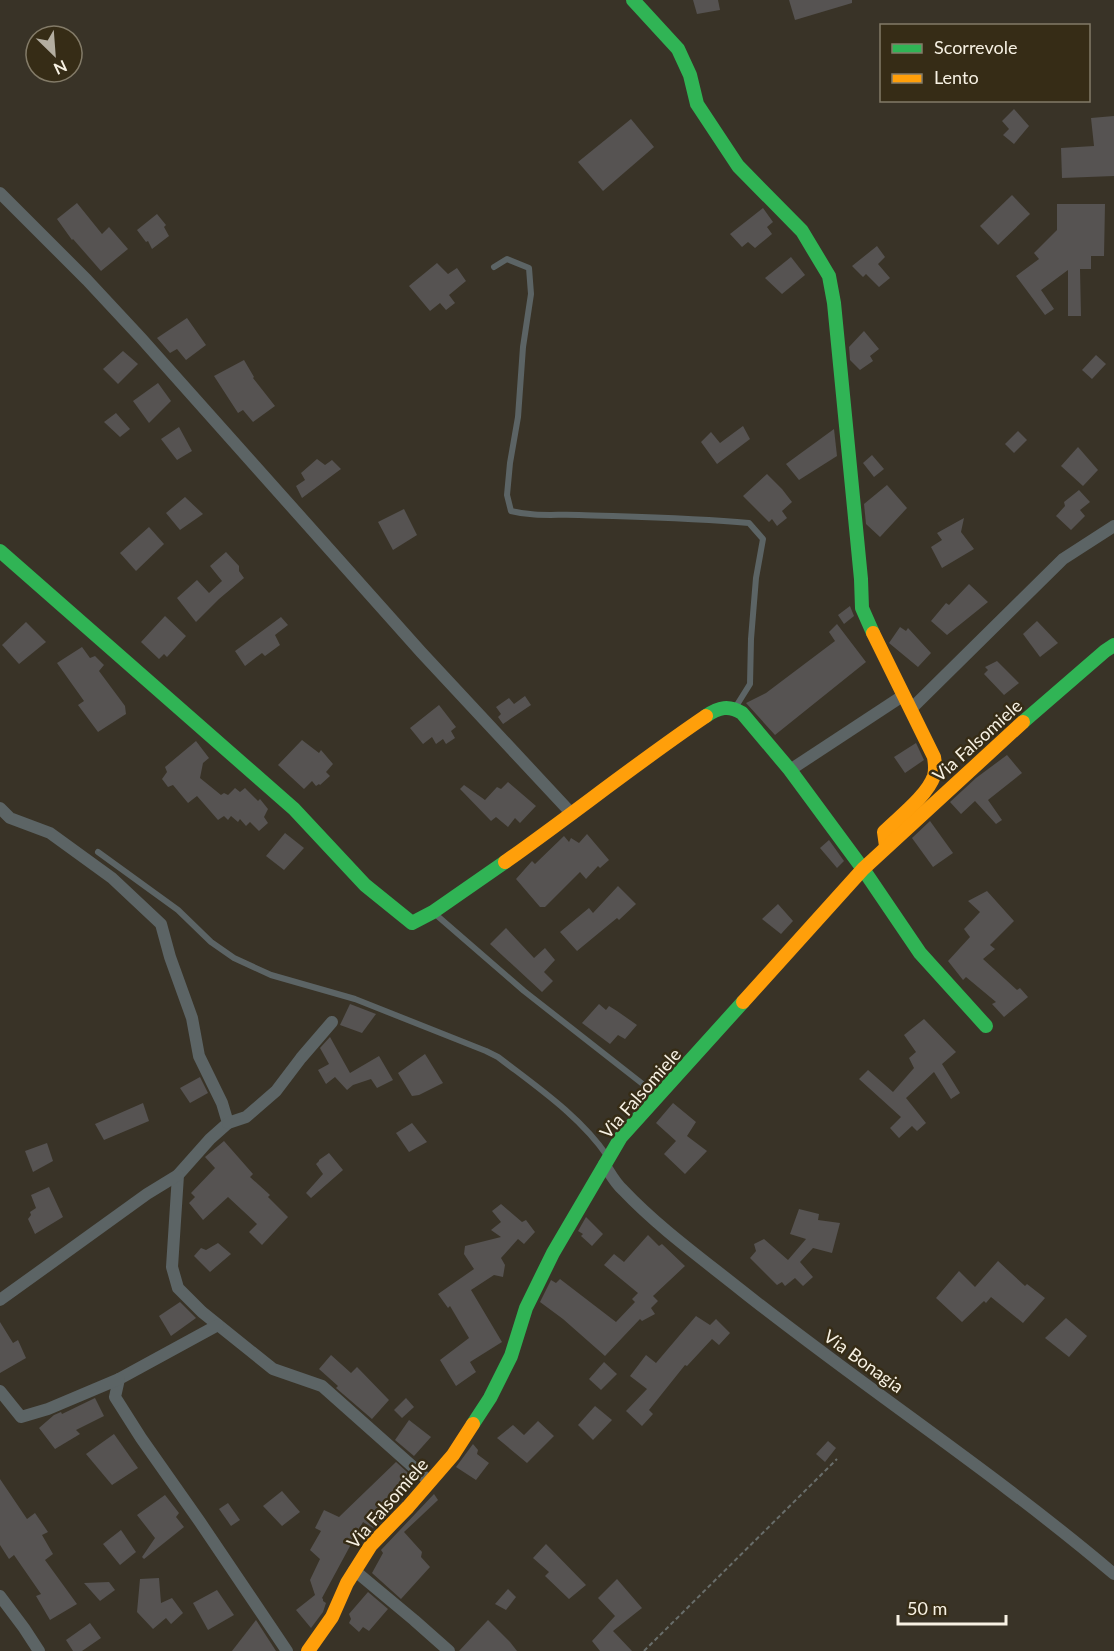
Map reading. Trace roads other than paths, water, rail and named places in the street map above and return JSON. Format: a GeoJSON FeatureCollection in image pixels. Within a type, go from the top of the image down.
{"type":"FeatureCollection","features":[{"type":"Feature","properties":{"kind":"street"},"geometry":{"type":"LineString","coordinates":[[633,0],[678,49],[690,75],[697,104],[738,166],[802,231],[829,276],[834,303],[862,608],[934,757],[936,767],[934,778],[909,808],[884,832],[886,846]]}},
{"type":"Feature","properties":{"kind":"street"},"geometry":{"type":"LineString","coordinates":[[0,193],[141,338],[421,652],[572,814]]}},
{"type":"Feature","properties":{"kind":"street"},"geometry":{"type":"LineString","coordinates":[[911,709],[1063,559],[1114,526]]}},
{"type":"Feature","properties":{"kind":"street"},"geometry":{"type":"LineString","coordinates":[[0,551],[294,809],[365,885],[412,923],[433,912],[572,814],[712,711],[726,707],[735,709],[742,713],[790,770],[863,869],[920,953],[986,1026]]}},
{"type":"Feature","properties":{"kind":"street","name":"Via Falsomiele"},"geometry":{"type":"LineString","coordinates":[[308,1651],[332,1617],[354,1570],[370,1545],[453,1455],[490,1398],[511,1356],[526,1308],[553,1253],[621,1137],[886,846],[1002,740],[1114,645]]}},
{"type":"Feature","properties":{"kind":"street"},"geometry":{"type":"LineString","coordinates":[[790,770],[904,694]]}},
{"type":"Feature","properties":{"kind":"street"},"geometry":{"type":"LineString","coordinates":[[0,808],[10,818],[50,833],[112,878],[161,924],[192,1018],[199,1056],[222,1103],[228,1123]]}},
{"type":"Feature","properties":{"kind":"street"},"geometry":{"type":"LineString","coordinates":[[0,1300],[130,1206],[178,1175],[210,1139],[228,1123],[246,1117],[276,1091],[333,1022]]}},
{"type":"Feature","properties":{"kind":"street","name":"Via Bonagia"},"geometry":{"type":"LineString","coordinates":[[606,1161],[621,1189],[655,1220],[787,1326],[1042,1514],[1114,1574]]}},
{"type":"Feature","properties":{"kind":"street"},"geometry":{"type":"LineString","coordinates":[[178,1175],[172,1268],[178,1288],[202,1312],[273,1369],[322,1386],[430,1482]]}},
{"type":"Feature","properties":{"kind":"street"},"geometry":{"type":"LineString","coordinates":[[0,1390],[21,1417],[48,1409],[119,1379],[218,1324]]}},
{"type":"Feature","properties":{"kind":"street"},"geometry":{"type":"LineString","coordinates":[[119,1379],[115,1397],[287,1651]]}},
{"type":"Feature","properties":{"kind":"street"},"geometry":{"type":"LineString","coordinates":[[354,1570],[449,1651]]}},
{"type":"Feature","properties":{"kind":"street"},"geometry":{"type":"LineString","coordinates":[[0,1596],[39,1651]]}},
{"type":"Feature","properties":{"kind":"lane"},"geometry":{"type":"LineString","coordinates":[[494,267],[507,259],[529,268],[530,277],[531,294],[507,495],[511,511],[527,516],[574,514],[749,523],[763,539],[756,578],[750,684],[735,709]]}},
{"type":"Feature","properties":{"kind":"lane"},"geometry":{"type":"LineString","coordinates":[[98,852],[178,910],[211,942],[234,958],[271,975],[355,999],[498,1057],[565,1109],[587,1131],[606,1161]]}},
{"type":"Feature","properties":{"kind":"lane"},"geometry":{"type":"LineString","coordinates":[[433,912],[524,991],[659,1097]]}}]}
